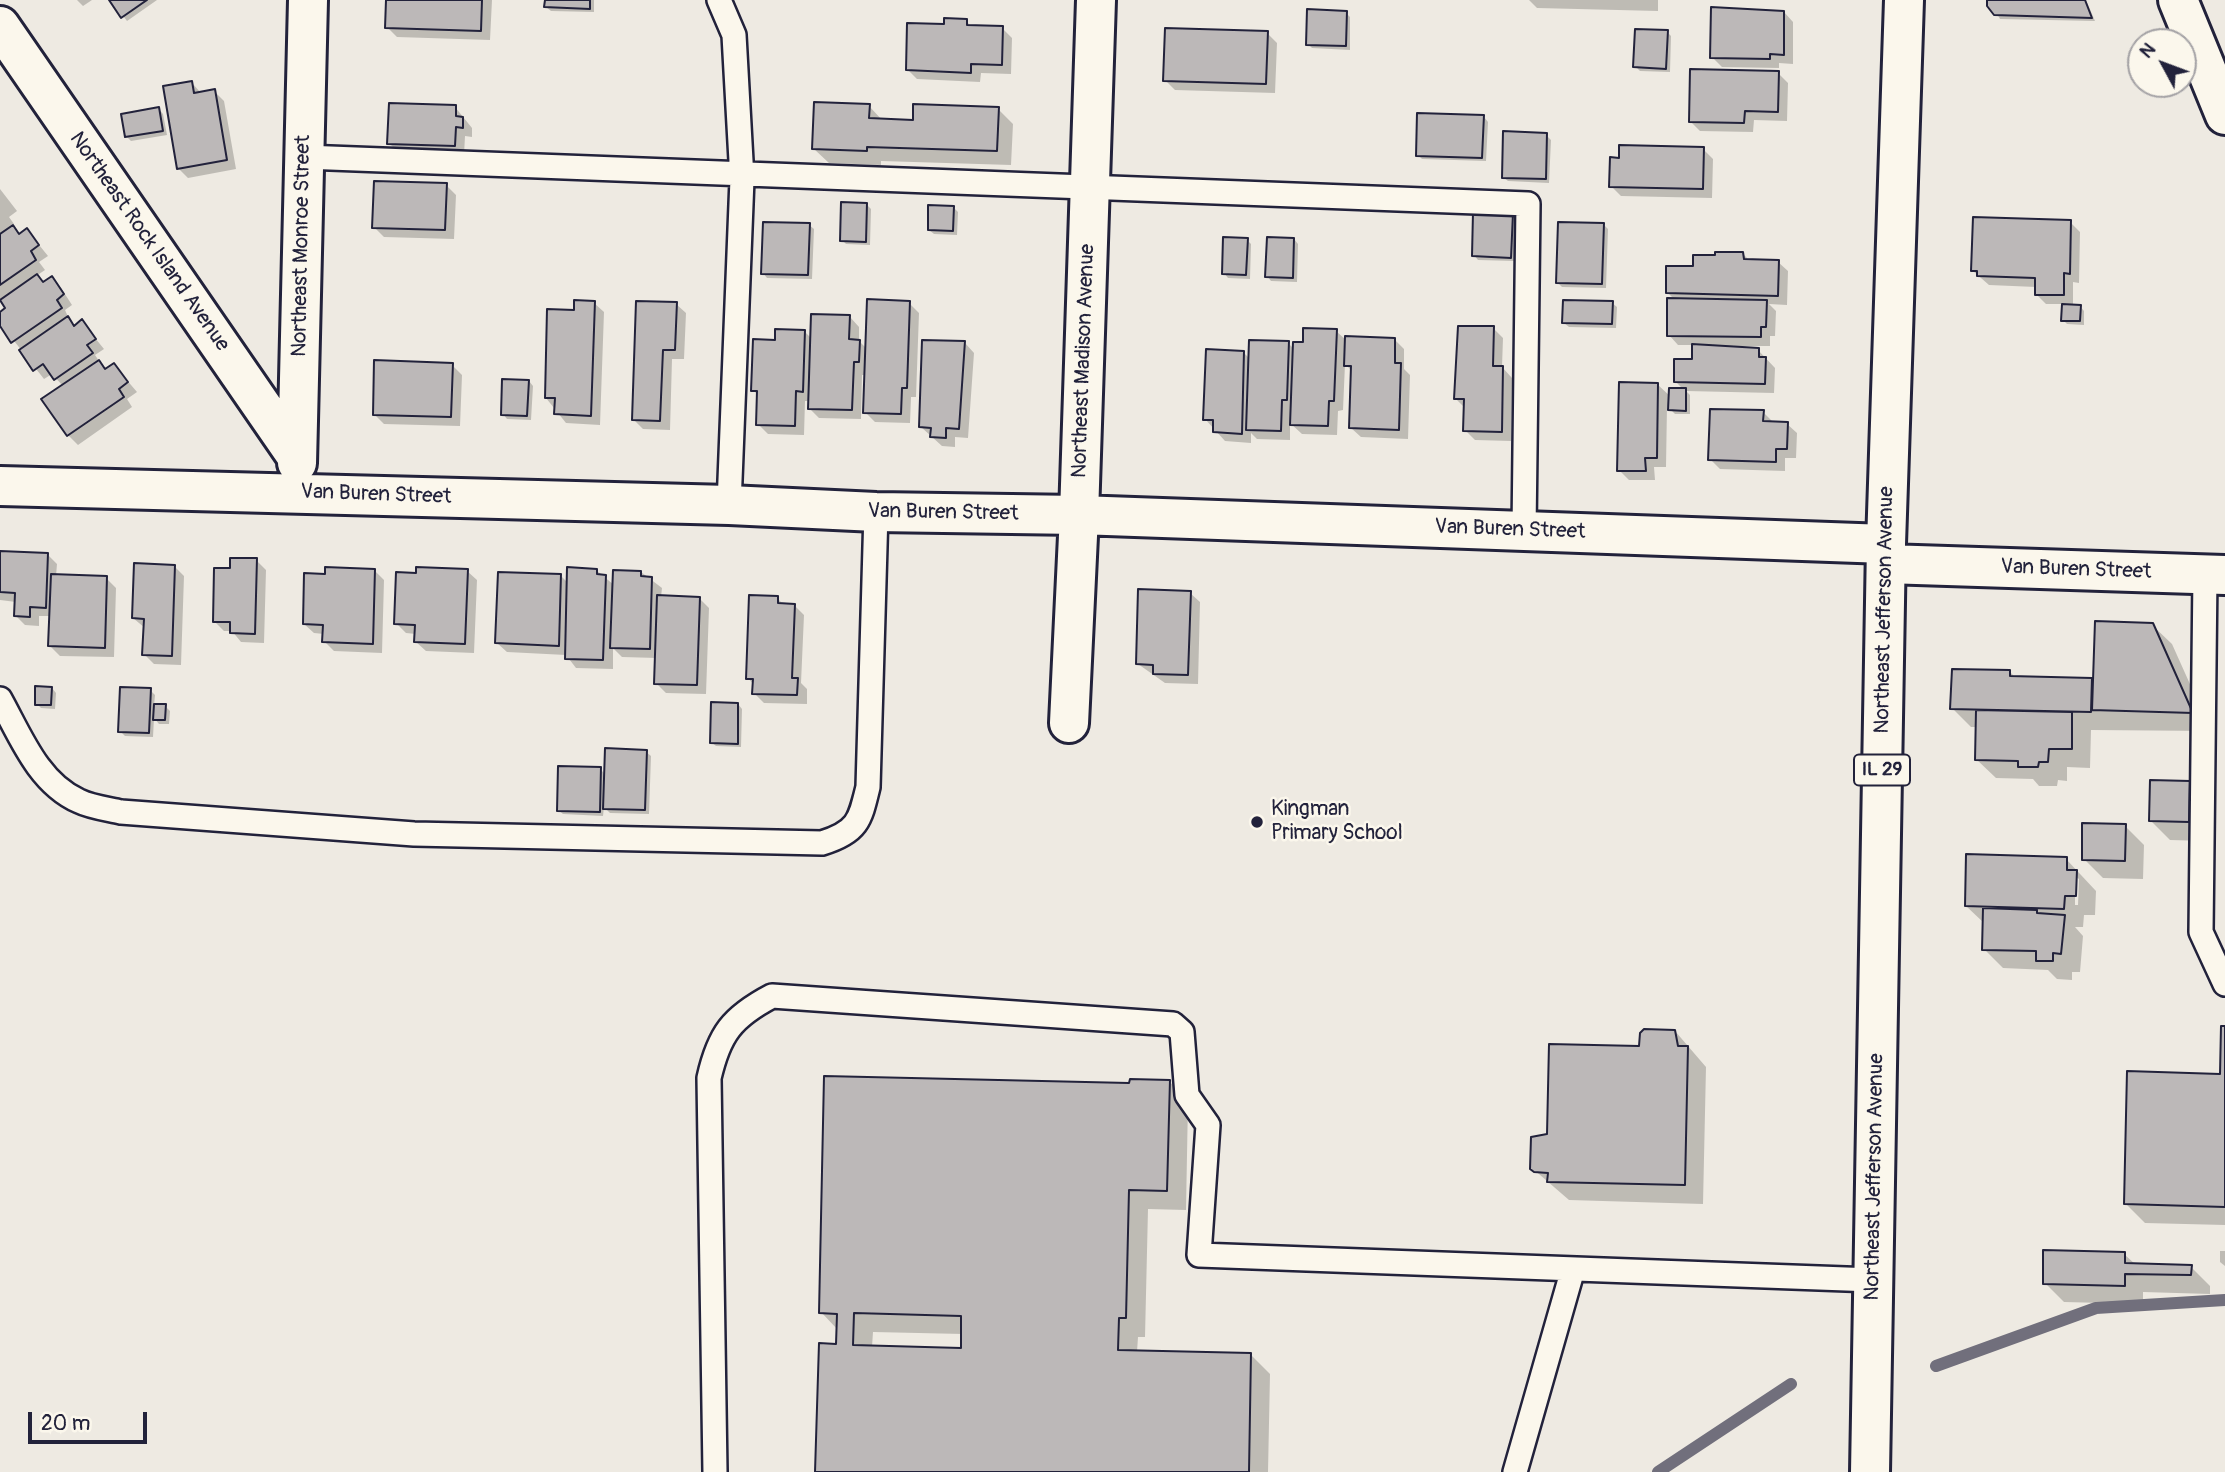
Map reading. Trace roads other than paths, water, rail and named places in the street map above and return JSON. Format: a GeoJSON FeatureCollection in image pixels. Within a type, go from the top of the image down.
{"type":"FeatureCollection","features":[{"type":"Feature","properties":{"kind":"street","name":"Northeast Monroe Street"},"geometry":{"type":"LineString","coordinates":[[297,475],[308,0]]}},
{"type":"Feature","properties":{"kind":"street","name":"Northeast Madison Avenue"},"geometry":{"type":"LineString","coordinates":[[1069,723],[1079,515],[1096,0]]}},
{"type":"Feature","properties":{"kind":"street","name":"Northeast Jefferson Avenue"},"geometry":{"type":"LineString","coordinates":[[1870,1472],[1886,554],[1905,0]]}},
{"type":"Feature","properties":{"kind":"street"},"geometry":{"type":"LineString","coordinates":[[2168,0],[2223,110]]}},
{"type":"Feature","properties":{"kind":"street"},"geometry":{"type":"LineString","coordinates":[[2178,0],[2223,110]]}},
{"type":"Feature","properties":{"kind":"street","name":"Northeast Rock Island Avenue"},"geometry":{"type":"LineString","coordinates":[[0,26],[297,475]]}},
{"type":"Feature","properties":{"kind":"street","name":"Van Buren Street"},"geometry":{"type":"LineString","coordinates":[[0,486],[297,475],[729,505],[876,512],[1079,515],[1524,531],[2215,574]]}},
{"type":"Feature","properties":{"kind":"lane"},"geometry":{"type":"LineString","coordinates":[[719,0],[734,34],[741,174],[729,505]]}},
{"type":"Feature","properties":{"kind":"lane"},"geometry":{"type":"LineString","coordinates":[[304,157],[1528,204],[1524,531]]}},
{"type":"Feature","properties":{"kind":"lane"},"geometry":{"type":"LineString","coordinates":[[0,699],[52,785],[79,802],[121,812],[414,834],[822,843],[844,836],[860,820],[868,787],[876,512]]}},
{"type":"Feature","properties":{"kind":"lane"},"geometry":{"type":"LineString","coordinates":[[2215,574],[2202,932],[2225,984]]}},
{"type":"Feature","properties":{"kind":"lane"},"geometry":{"type":"LineString","coordinates":[[715,1472],[709,1078],[716,1050],[731,1024],[751,1007],[772,996],[1173,1024],[1182,1032],[1187,1095],[1208,1125],[1199,1255],[1873,1280]]}},
{"type":"Feature","properties":{"kind":"lane"},"geometry":{"type":"LineString","coordinates":[[1515,1472],[1573,1269]]}},
{"type":"Feature","properties":{"kind":"waterway"},"geometry":{"type":"LineString","coordinates":[[1936,1366],[2096,1308],[2225,1300]]}},
{"type":"Feature","properties":{"kind":"waterway"},"geometry":{"type":"LineString","coordinates":[[1658,1472],[1791,1384]]}},
{"type":"Feature","properties":{"kind":"place","name":"Kingman Primary School"},"geometry":{"type":"Point","coordinates":[1257,822]}}]}
